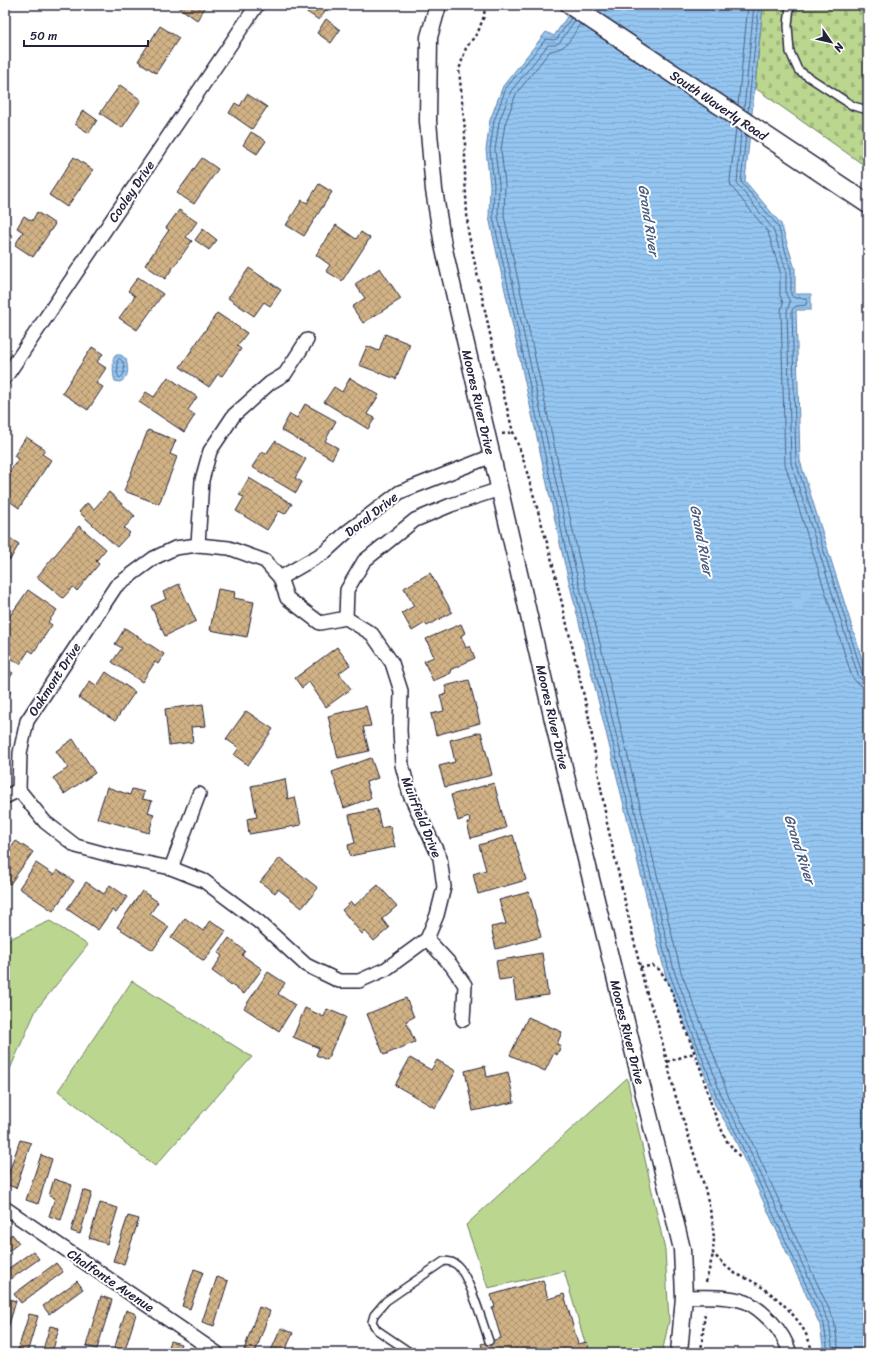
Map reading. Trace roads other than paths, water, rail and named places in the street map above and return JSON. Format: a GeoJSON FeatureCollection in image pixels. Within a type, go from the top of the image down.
{"type":"FeatureCollection","features":[{"type":"Feature","properties":{"kind":"main road","name":"South Waverly Road"},"geometry":{"type":"LineString","coordinates":[[570,5],[868,204]]}},
{"type":"Feature","properties":{"kind":"street","name":"Cooley Drive"},"geometry":{"type":"LineString","coordinates":[[5,378],[257,5]]}},
{"type":"Feature","properties":{"kind":"street","name":"Moores River Drive"},"geometry":{"type":"LineString","coordinates":[[438,5],[429,37],[428,121],[434,190],[443,245],[572,802],[682,1250],[684,1297],[679,1353]]}},
{"type":"Feature","properties":{"kind":"street"},"geometry":{"type":"LineString","coordinates":[[198,545],[202,480],[210,451],[234,415],[270,382],[285,374],[307,340]]}},
{"type":"Feature","properties":{"kind":"street","name":"Doral Drive"},"geometry":{"type":"LineString","coordinates":[[280,578],[325,552],[347,532],[400,492],[492,456]]}},
{"type":"Feature","properties":{"kind":"street"},"geometry":{"type":"LineString","coordinates":[[280,578],[287,598],[320,623],[346,618],[347,590],[364,561],[415,520],[450,505],[500,489]]}},
{"type":"Feature","properties":{"kind":"street","name":"Oakmont Drive"},"geometry":{"type":"LineString","coordinates":[[19,790],[20,753],[27,721],[116,586],[154,558],[175,548],[198,545],[229,548],[265,561],[280,578]]}},
{"type":"Feature","properties":{"kind":"street","name":"Muirfield Drive"},"geometry":{"type":"LineString","coordinates":[[346,618],[372,634],[392,663],[401,691],[400,730],[402,765],[410,795],[440,858],[444,887],[437,915],[427,939]]}},
{"type":"Feature","properties":{"kind":"street"},"geometry":{"type":"LineString","coordinates":[[5,797],[19,790],[45,822],[76,846],[117,857],[171,868],[204,881],[259,922],[306,965],[339,981],[359,981],[386,969],[427,939],[451,965],[465,985],[463,1020]]}},
{"type":"Feature","properties":{"kind":"street"},"geometry":{"type":"LineString","coordinates":[[171,868],[199,794]]}},
{"type":"Feature","properties":{"kind":"street","name":"Chalfonte Avenue"},"geometry":{"type":"LineString","coordinates":[[5,1208],[217,1353]]}},
{"type":"Feature","properties":{"kind":"street"},"geometry":{"type":"LineString","coordinates":[[684,1297],[724,1298],[747,1302],[763,1313],[781,1332],[788,1344],[790,1353]]}},
{"type":"Feature","properties":{"kind":"lane"},"geometry":{"type":"LineString","coordinates":[[790,5],[788,26],[790,52],[798,70],[853,106],[868,110]]}},
{"type":"Feature","properties":{"kind":"lane"},"geometry":{"type":"LineString","coordinates":[[411,1353],[377,1330],[372,1322],[374,1315],[386,1301],[444,1261],[451,1261],[459,1266],[466,1278],[490,1341]]}},
{"type":"Feature","properties":{"kind":"water","name":"Grand River"},"geometry":{"type":"Polygon","coordinates":[[[575,5],[763,5],[745,181],[781,224],[795,269],[795,294],[811,294],[811,310],[796,310],[800,461],[868,678],[868,1353],[824,1353],[820,1325],[732,1133],[715,1105],[704,1072],[666,977],[563,557],[489,217],[490,185],[486,150],[490,120],[503,86],[546,32],[554,36],[575,5]]]}},
{"type":"Feature","properties":{"kind":"water"},"geometry":{"type":"Polygon","coordinates":[[[116,355],[121,355],[126,359],[128,372],[125,378],[120,382],[115,381],[114,375],[113,359],[116,355]]]}}]}
